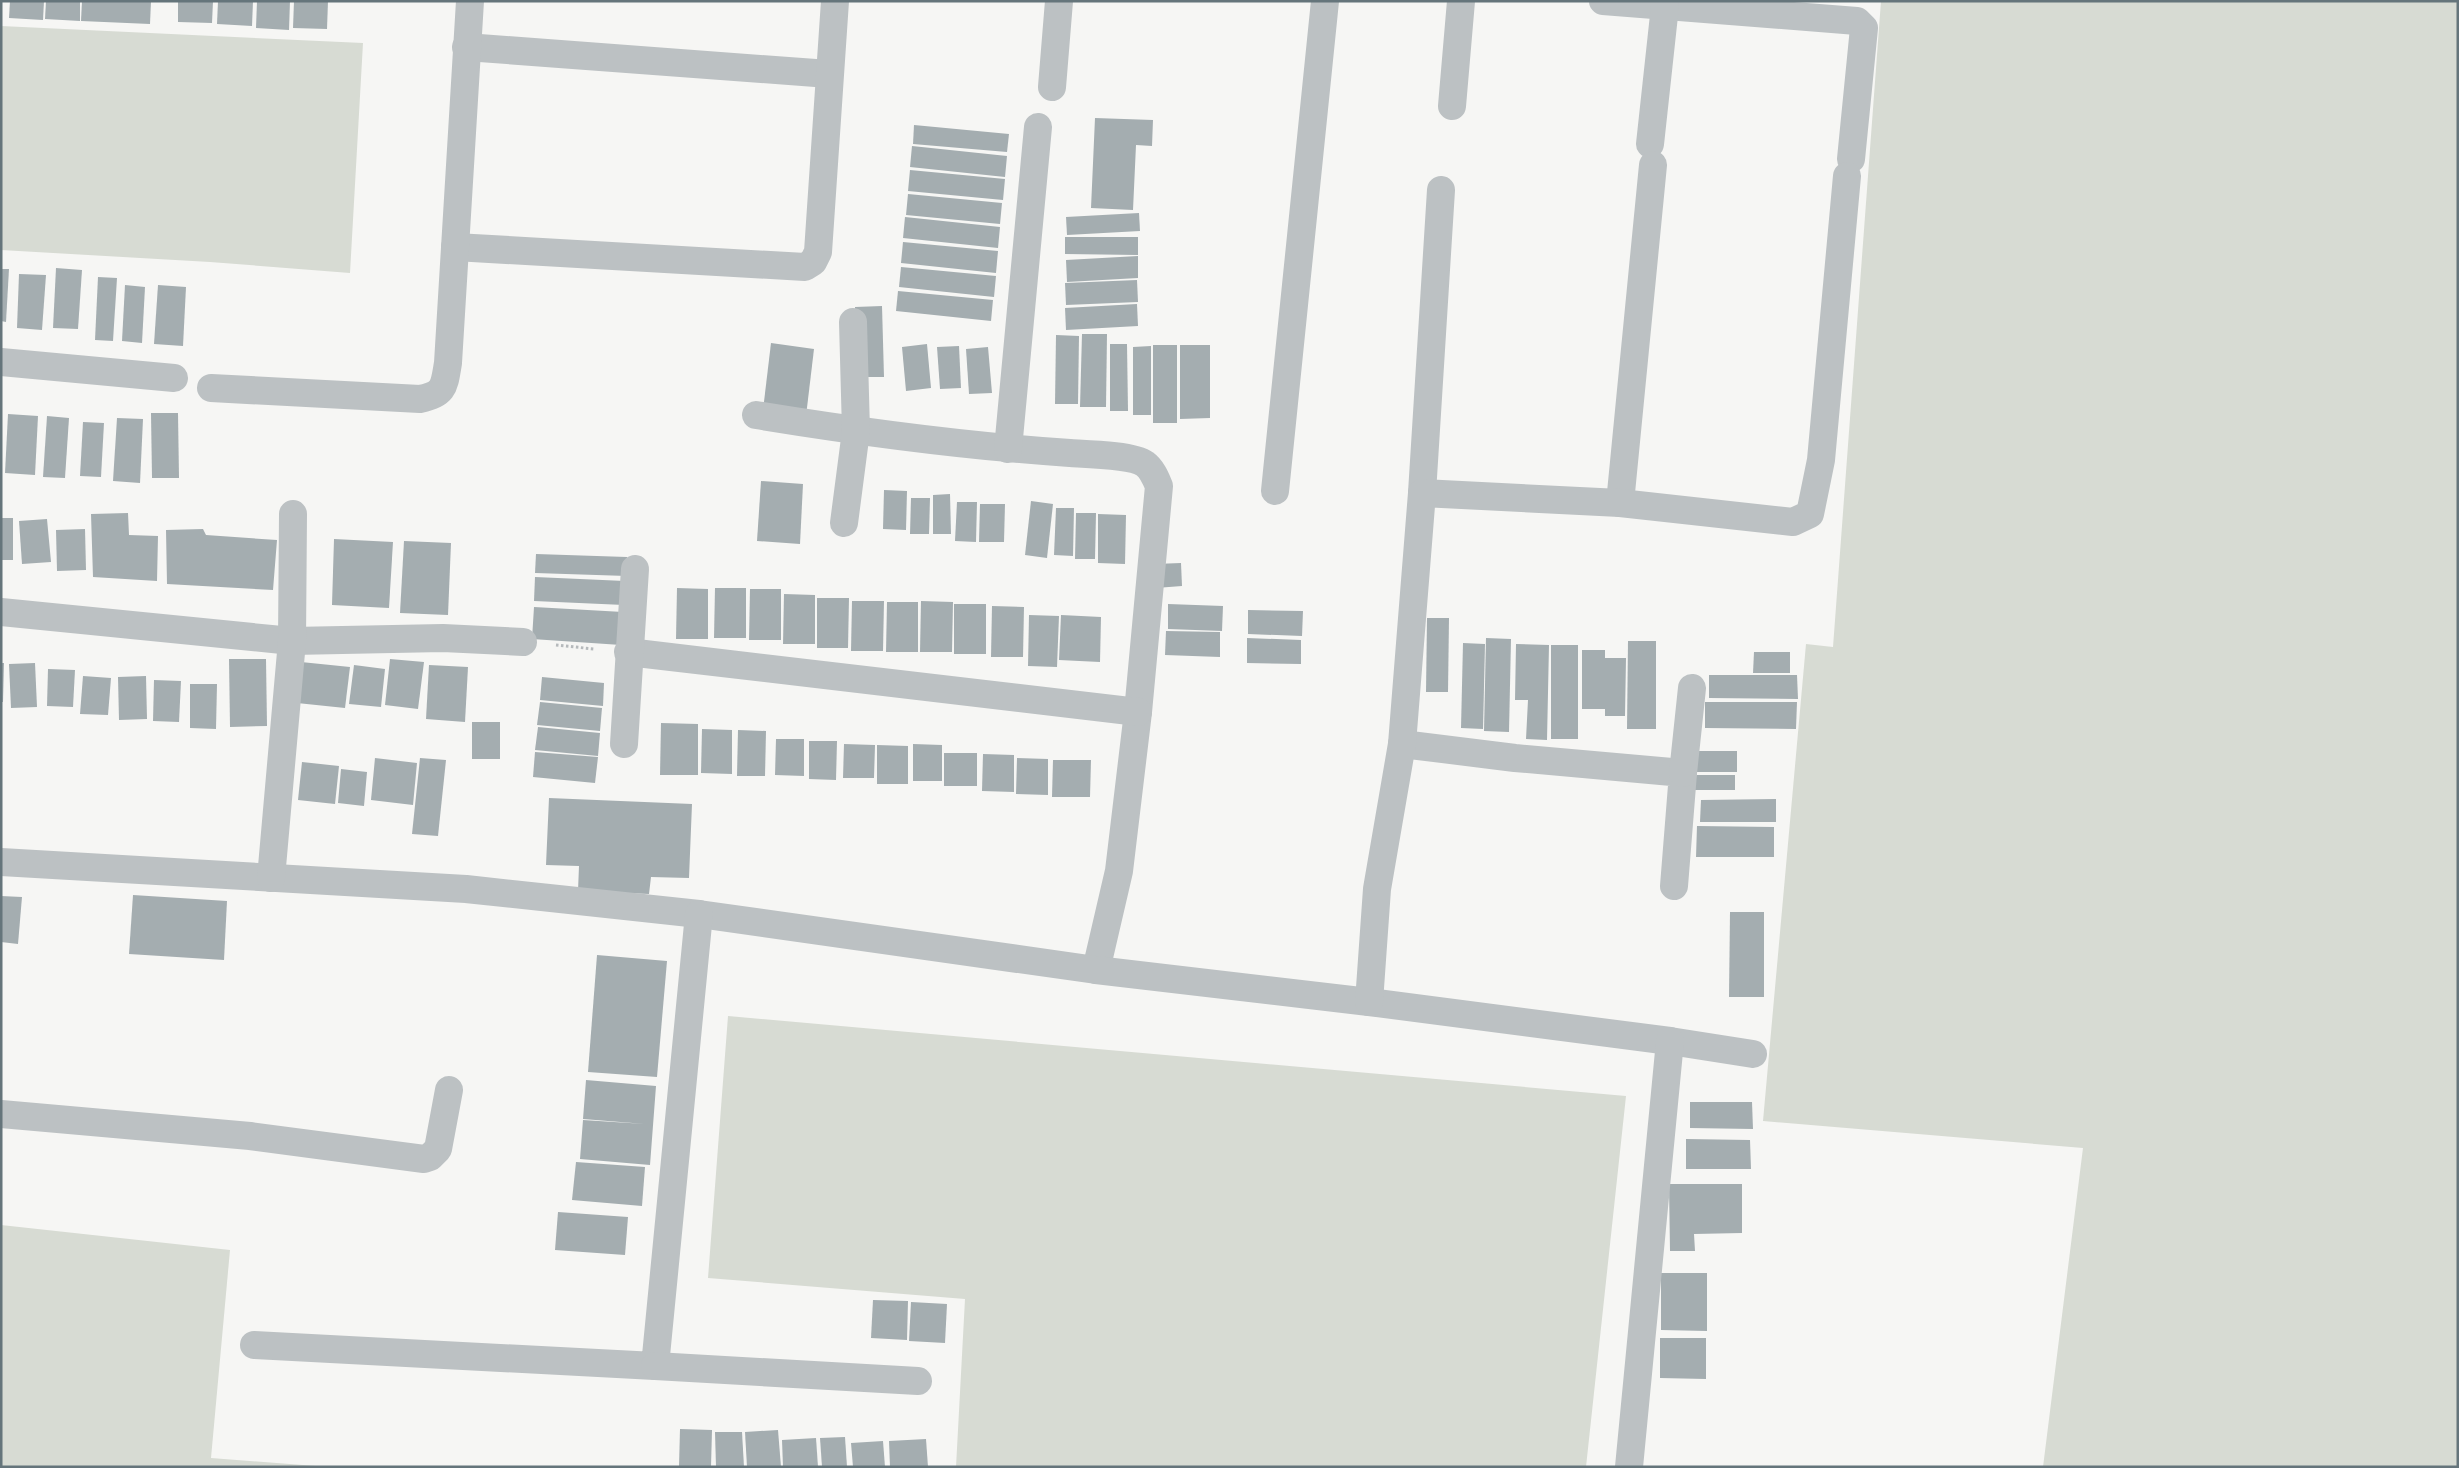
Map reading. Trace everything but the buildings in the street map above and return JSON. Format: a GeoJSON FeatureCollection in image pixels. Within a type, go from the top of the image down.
{"type":"FeatureCollection","features":[{"type":"Feature","properties":{"kind":"street"},"geometry":{"type":"LineString","coordinates":[[211,388],[420,399],[435,396],[444,386],[448,363],[470,1]]}},
{"type":"Feature","properties":{"kind":"street"},"geometry":{"type":"LineString","coordinates":[[455,247],[805,267],[813,262],[818,252],[835,1]]}},
{"type":"Feature","properties":{"kind":"street"},"geometry":{"type":"LineString","coordinates":[[1052,87],[1059,1]]}},
{"type":"Feature","properties":{"kind":"street"},"geometry":{"type":"LineString","coordinates":[[1275,491],[1325,1]]}},
{"type":"Feature","properties":{"kind":"street"},"geometry":{"type":"LineString","coordinates":[[1452,106],[1461,1]]}},
{"type":"Feature","properties":{"kind":"street"},"geometry":{"type":"LineString","coordinates":[[1422,493],[1620,503],[1793,522],[1810,514],[1821,460],[1864,28],[1857,21],[1603,1]]}},
{"type":"Feature","properties":{"kind":"street"},"geometry":{"type":"LineString","coordinates":[[1620,503],[1665,6]]}},
{"type":"Feature","properties":{"kind":"street"},"geometry":{"type":"LineString","coordinates":[[466,47],[829,74]]}},
{"type":"Feature","properties":{"kind":"street"},"geometry":{"type":"LineString","coordinates":[[1008,449],[1038,127]]}},
{"type":"Feature","properties":{"kind":"street"},"geometry":{"type":"LineString","coordinates":[[1369,1002],[1377,889],[1402,744],[1422,493],[1441,190]]}},
{"type":"Feature","properties":{"kind":"street"},"geometry":{"type":"LineString","coordinates":[[844,523],[856,431],[853,322]]}},
{"type":"Feature","properties":{"kind":"street"},"geometry":{"type":"LineString","coordinates":[[1,362],[174,378]]}},
{"type":"Feature","properties":{"kind":"street"},"geometry":{"type":"LineString","coordinates":[[756,415],[856,431],[1008,449],[1103,455],[1134,460],[1145,464],[1153,474],[1159,486],[1138,712],[1119,871],[1096,970]]}},
{"type":"Feature","properties":{"kind":"street"},"geometry":{"type":"LineString","coordinates":[[270,878],[292,641],[293,514]]}},
{"type":"Feature","properties":{"kind":"street"},"geometry":{"type":"LineString","coordinates":[[624,744],[628,652],[635,569]]}},
{"type":"Feature","properties":{"kind":"street"},"geometry":{"type":"LineString","coordinates":[[1,612],[292,641],[443,638],[523,642]]}},
{"type":"Feature","properties":{"kind":"street"},"geometry":{"type":"LineString","coordinates":[[628,652],[1138,712]]}},
{"type":"Feature","properties":{"kind":"street"},"geometry":{"type":"LineString","coordinates":[[1674,886],[1692,688]]}},
{"type":"Feature","properties":{"kind":"street"},"geometry":{"type":"LineString","coordinates":[[1402,744],[1515,758],[1683,773]]}},
{"type":"Feature","properties":{"kind":"street"},"geometry":{"type":"LineString","coordinates":[[1,862],[466,889],[699,914],[1096,970],[1369,1002],[1670,1041],[1753,1054]]}},
{"type":"Feature","properties":{"kind":"street"},"geometry":{"type":"LineString","coordinates":[[655,1366],[699,914]]}},
{"type":"Feature","properties":{"kind":"street"},"geometry":{"type":"LineString","coordinates":[[1629,1467],[1670,1041]]}},
{"type":"Feature","properties":{"kind":"street"},"geometry":{"type":"LineString","coordinates":[[1,1114],[250,1136],[424,1159],[430,1157],[438,1149],[448,1090]]}},
{"type":"Feature","properties":{"kind":"street"},"geometry":{"type":"LineString","coordinates":[[254,1345],[918,1381]]}},
{"type":"Feature","properties":{"kind":"path"},"geometry":{"type":"LineString","coordinates":[[523,642],[628,652]]}},
{"type":"Feature","properties":{"kind":"shaded area"},"geometry":{"type":"Polygon","coordinates":[[[1881,1],[2458,1],[2458,1467],[2043,1467],[2083,1148],[1763,1121],[1806,644],[1833,647],[1881,1]]]}},
{"type":"Feature","properties":{"kind":"shaded area"},"geometry":{"type":"Polygon","coordinates":[[[1,26],[363,43],[350,273],[210,262],[1,250],[1,26]]]}},
{"type":"Feature","properties":{"kind":"shaded area"},"geometry":{"type":"Polygon","coordinates":[[[728,1016],[1626,1096],[1586,1467],[956,1467],[965,1299],[708,1278],[728,1016]]]}},
{"type":"Feature","properties":{"kind":"shaded area"},"geometry":{"type":"Polygon","coordinates":[[[1,1225],[230,1250],[211,1458],[329,1467],[1,1467],[1,1225]]]}}]}
